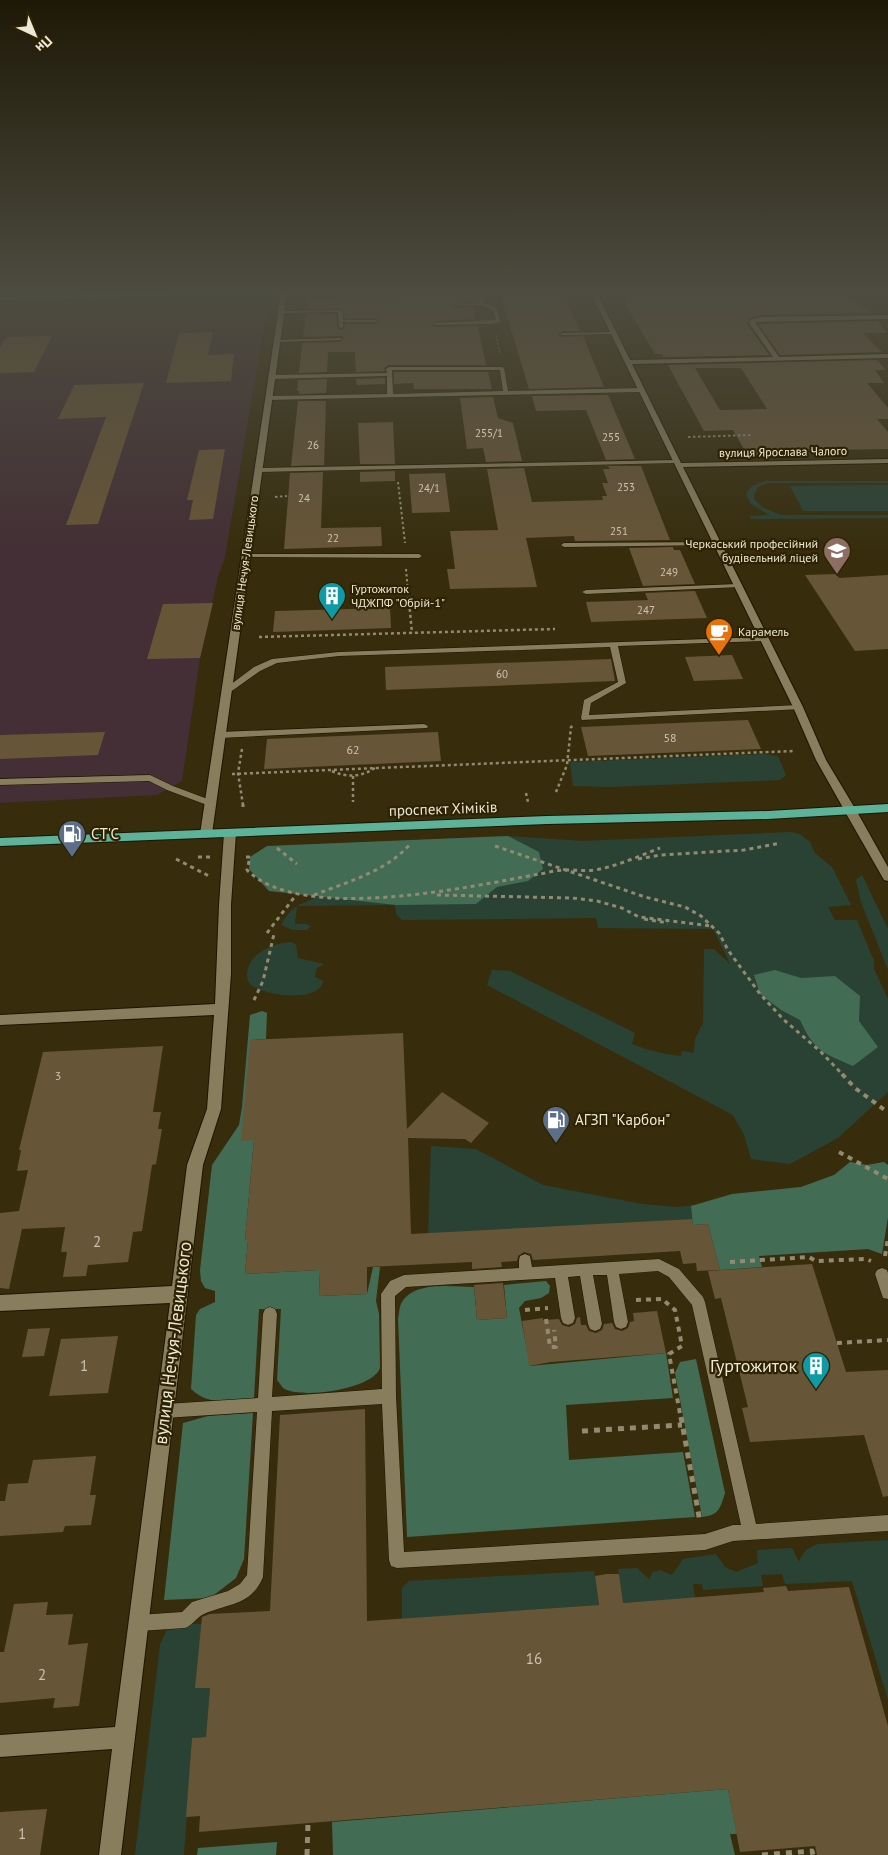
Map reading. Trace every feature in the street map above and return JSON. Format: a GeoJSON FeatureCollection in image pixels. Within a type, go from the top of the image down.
{"type":"FeatureCollection","features":[{"type":"Feature","properties":{"kind":"main road","name":"проспект Хіміків"},"geometry":{"type":"LineString","coordinates":[[0,842],[547,820],[768,815],[888,808]]}},
{"type":"Feature","properties":{"kind":"street","name":"вулиця Нечуя-Левицького"},"geometry":{"type":"LineString","coordinates":[[206,834],[272,380]]}},
{"type":"Feature","properties":{"kind":"street"},"geometry":{"type":"LineString","coordinates":[[636,380],[798,707],[821,760],[888,877]]}},
{"type":"Feature","properties":{"kind":"street","name":"вулиця Ярослава Чалого"},"geometry":{"type":"LineString","coordinates":[[677,463],[888,461]]}},
{"type":"Feature","properties":{"kind":"street","name":"вулиця Нечуя-Левицького"},"geometry":{"type":"LineString","coordinates":[[110,1855],[195,1165],[214,1109],[230,833]]}},
{"type":"Feature","properties":{"kind":"street"},"geometry":{"type":"LineString","coordinates":[[0,1020],[221,1008]]}},
{"type":"Feature","properties":{"kind":"street"},"geometry":{"type":"LineString","coordinates":[[0,1303],[179,1294]]}},
{"type":"Feature","properties":{"kind":"street"},"geometry":{"type":"LineString","coordinates":[[0,1746],[124,1737]]}},
{"type":"Feature","properties":{"kind":"lane"},"geometry":{"type":"LineString","coordinates":[[389,380],[390,394]]}},
{"type":"Feature","properties":{"kind":"lane"},"geometry":{"type":"LineString","coordinates":[[504,380],[506,393]]}},
{"type":"Feature","properties":{"kind":"lane"},"geometry":{"type":"LineString","coordinates":[[269,398],[641,390]]}},
{"type":"Feature","properties":{"kind":"lane"},"geometry":{"type":"LineString","coordinates":[[259,470],[677,463]]}},
{"type":"Feature","properties":{"kind":"lane"},"geometry":{"type":"LineString","coordinates":[[564,545],[716,543]]}},
{"type":"Feature","properties":{"kind":"lane"},"geometry":{"type":"LineString","coordinates":[[246,556],[419,556]]}},
{"type":"Feature","properties":{"kind":"lane"},"geometry":{"type":"LineString","coordinates":[[586,592],[738,586]]}},
{"type":"Feature","properties":{"kind":"lane"},"geometry":{"type":"LineString","coordinates":[[226,691],[257,669],[275,661],[339,654],[614,646],[764,639]]}},
{"type":"Feature","properties":{"kind":"lane"},"geometry":{"type":"LineString","coordinates":[[614,646],[622,683],[587,702],[585,718],[798,707]]}},
{"type":"Feature","properties":{"kind":"lane"},"geometry":{"type":"LineString","coordinates":[[220,735],[424,726]]}},
{"type":"Feature","properties":{"kind":"lane"},"geometry":{"type":"LineString","coordinates":[[0,782],[150,778],[170,788],[210,803]]}},
{"type":"Feature","properties":{"kind":"lane"},"geometry":{"type":"LineString","coordinates":[[750,1532],[698,1302],[674,1273],[659,1265],[561,1271],[525,1267],[404,1281],[395,1286],[388,1294],[389,1396],[397,1560],[706,1542],[733,1533],[750,1532],[888,1523]]}},
{"type":"Feature","properties":{"kind":"lane"},"geometry":{"type":"LineString","coordinates":[[612,1268],[621,1322]]}},
{"type":"Feature","properties":{"kind":"lane"},"geometry":{"type":"LineString","coordinates":[[878,1268],[888,1293]]}},
{"type":"Feature","properties":{"kind":"lane"},"geometry":{"type":"LineString","coordinates":[[586,1270],[595,1324]]}},
{"type":"Feature","properties":{"kind":"lane"},"geometry":{"type":"LineString","coordinates":[[561,1271],[568,1318]]}},
{"type":"Feature","properties":{"kind":"lane"},"geometry":{"type":"LineString","coordinates":[[138,1623],[185,1620],[198,1608],[232,1598],[246,1590],[255,1577],[270,1314]]}},
{"type":"Feature","properties":{"kind":"lane"},"geometry":{"type":"LineString","coordinates":[[165,1411],[389,1396]]}},
{"type":"Feature","properties":{"kind":"path"},"geometry":{"type":"LineString","coordinates":[[688,437],[753,435]]}},
{"type":"Feature","properties":{"kind":"path"},"geometry":{"type":"LineString","coordinates":[[275,497],[287,496]]}},
{"type":"Feature","properties":{"kind":"path"},"geometry":{"type":"LineString","coordinates":[[259,637],[564,629]]}},
{"type":"Feature","properties":{"kind":"path"},"geometry":{"type":"LineString","coordinates":[[556,792],[568,760],[571,728],[585,718]]}},
{"type":"Feature","properties":{"kind":"path"},"geometry":{"type":"LineString","coordinates":[[242,748],[238,773],[243,807]]}},
{"type":"Feature","properties":{"kind":"path"},"geometry":{"type":"LineString","coordinates":[[224,774],[793,751]]}},
{"type":"Feature","properties":{"kind":"path"},"geometry":{"type":"LineString","coordinates":[[330,770],[337,774],[353,776],[369,772],[375,768]]}},
{"type":"Feature","properties":{"kind":"path"},"geometry":{"type":"LineString","coordinates":[[353,776],[353,802]]}},
{"type":"Feature","properties":{"kind":"path"},"geometry":{"type":"LineString","coordinates":[[526,793],[528,802]]}},
{"type":"Feature","properties":{"kind":"path"},"geometry":{"type":"LineString","coordinates":[[313,896],[372,871],[404,852],[413,839],[412,825]]}},
{"type":"Feature","properties":{"kind":"path"},"geometry":{"type":"LineString","coordinates":[[250,857],[247,870],[253,876],[276,888],[296,895],[361,898],[431,894],[563,870],[593,870],[661,854],[744,850],[781,843]]}},
{"type":"Feature","properties":{"kind":"path"},"geometry":{"type":"LineString","coordinates":[[495,846],[645,897],[685,906],[718,932],[728,950],[760,994],[784,1020],[821,1052],[855,1088],[886,1111]]}},
{"type":"Feature","properties":{"kind":"path"},"geometry":{"type":"LineString","coordinates":[[630,860],[660,848]]}},
{"type":"Feature","properties":{"kind":"path"},"geometry":{"type":"LineString","coordinates":[[176,858],[226,888]]}},
{"type":"Feature","properties":{"kind":"path"},"geometry":{"type":"LineString","coordinates":[[431,894],[464,897],[527,896],[572,898],[597,901],[622,908],[650,921],[711,926]]}},
{"type":"Feature","properties":{"kind":"path"},"geometry":{"type":"LineString","coordinates":[[267,933],[296,895]]}},
{"type":"Feature","properties":{"kind":"path"},"geometry":{"type":"LineString","coordinates":[[254,1000],[263,981],[274,934]]}},
{"type":"Feature","properties":{"kind":"path"},"geometry":{"type":"LineString","coordinates":[[839,1152],[888,1179]]}},
{"type":"Feature","properties":{"kind":"path"},"geometry":{"type":"LineString","coordinates":[[730,1262],[809,1257],[816,1261],[866,1260],[878,1268]]}},
{"type":"Feature","properties":{"kind":"path"},"geometry":{"type":"LineString","coordinates":[[617,1301],[662,1299],[675,1310],[682,1346],[669,1354],[699,1517],[706,1542]]}},
{"type":"Feature","properties":{"kind":"path"},"geometry":{"type":"LineString","coordinates":[[525,1310],[566,1303]]}},
{"type":"Feature","properties":{"kind":"path"},"geometry":{"type":"LineString","coordinates":[[546,1322],[550,1347],[556,1346],[553,1327]]}},
{"type":"Feature","properties":{"kind":"path"},"geometry":{"type":"LineString","coordinates":[[837,1343],[888,1340]]}},
{"type":"Feature","properties":{"kind":"path"},"geometry":{"type":"LineString","coordinates":[[582,1431],[682,1425]]}},
{"type":"Feature","properties":{"kind":"path"},"geometry":{"type":"LineString","coordinates":[[307,1855],[308,1823]]}},
{"type":"Feature","properties":{"kind":"path"},"geometry":{"type":"LineString","coordinates":[[762,1855],[812,1851],[813,1855]]}},
{"type":"Feature","properties":{"kind":"shaded area"},"geometry":{"type":"Polygon","coordinates":[[[0,380],[255,380],[225,557],[218,577],[200,658],[182,781],[157,795],[0,803],[0,380]]]}},
{"type":"Feature","properties":{"kind":"green space"},"geometry":{"type":"Polygon","coordinates":[[[765,481],[888,481],[888,483],[768,483],[758,487],[754,499],[762,507],[781,515],[888,515],[888,518],[751,519],[749,516],[769,515],[751,504],[746,494],[752,486],[765,481]]]}},
{"type":"Feature","properties":{"kind":"green space"},"geometry":{"type":"Polygon","coordinates":[[[888,485],[888,511],[803,511],[790,486],[888,485]]]}},
{"type":"Feature","properties":{"kind":"green space"},"geometry":{"type":"Polygon","coordinates":[[[764,754],[778,756],[786,775],[780,780],[609,787],[573,786],[570,762],[764,754]]]}},
{"type":"Feature","properties":{"kind":"green space"},"geometry":{"type":"Polygon","coordinates":[[[790,832],[800,834],[810,842],[815,853],[832,867],[851,905],[828,907],[835,920],[857,920],[874,961],[874,969],[888,999],[888,1092],[838,1138],[790,1164],[751,1159],[744,1135],[733,1115],[487,985],[492,970],[510,971],[635,1033],[632,1044],[656,1052],[674,1055],[681,1056],[682,1051],[694,1053],[695,1039],[703,1023],[704,949],[714,949],[730,964],[713,929],[598,928],[596,918],[402,920],[396,914],[395,905],[297,906],[320,895],[250,857],[267,846],[508,836],[583,841],[790,832]]]}},
{"type":"Feature","properties":{"kind":"green space"},"geometry":{"type":"Polygon","coordinates":[[[508,836],[539,852],[543,869],[528,881],[497,887],[476,904],[396,905],[269,891],[249,869],[250,857],[267,846],[508,836]]]}},
{"type":"Feature","properties":{"kind":"green space"},"geometry":{"type":"Polygon","coordinates":[[[862,875],[888,929],[888,970],[861,902],[856,880],[862,875]]]}},
{"type":"Feature","properties":{"kind":"green space"},"geometry":{"type":"Polygon","coordinates":[[[297,906],[295,924],[311,926],[307,930],[293,930],[281,925],[297,906]]]}},
{"type":"Feature","properties":{"kind":"green space"},"geometry":{"type":"Polygon","coordinates":[[[292,942],[296,945],[298,958],[324,964],[316,969],[315,977],[323,981],[320,988],[302,995],[279,994],[258,989],[248,982],[248,967],[257,955],[277,944],[292,942]]]}},
{"type":"Feature","properties":{"kind":"green space"},"geometry":{"type":"Polygon","coordinates":[[[775,970],[801,978],[835,976],[860,996],[859,1021],[878,1047],[853,1066],[820,1050],[810,1038],[800,1020],[781,1010],[760,994],[754,975],[775,970]]]}},
{"type":"Feature","properties":{"kind":"green space"},"geometry":{"type":"Polygon","coordinates":[[[262,1011],[267,1013],[266,1039],[250,1040],[254,1140],[245,1240],[248,1240],[245,1274],[320,1270],[319,1296],[367,1294],[373,1267],[380,1267],[376,1301],[379,1314],[380,1368],[375,1375],[365,1382],[352,1387],[306,1393],[285,1389],[277,1380],[281,1309],[259,1309],[254,1398],[220,1401],[205,1398],[191,1389],[196,1315],[200,1309],[215,1302],[215,1291],[205,1288],[201,1281],[200,1270],[212,1165],[239,1125],[250,1015],[262,1011]]]}},
{"type":"Feature","properties":{"kind":"green space"},"geometry":{"type":"Polygon","coordinates":[[[431,1146],[476,1149],[543,1185],[642,1204],[677,1207],[704,1204],[732,1194],[801,1187],[834,1175],[850,1162],[867,1165],[884,1162],[888,1165],[888,1217],[882,1254],[868,1249],[759,1256],[762,1267],[720,1270],[708,1224],[693,1225],[691,1219],[428,1234],[431,1146]]]}},
{"type":"Feature","properties":{"kind":"green space"},"geometry":{"type":"Polygon","coordinates":[[[850,1162],[867,1165],[884,1162],[888,1165],[888,1217],[882,1254],[868,1249],[759,1256],[762,1267],[720,1270],[708,1224],[693,1225],[691,1206],[732,1194],[801,1187],[834,1175],[850,1162]]]}},
{"type":"Feature","properties":{"kind":"green space"},"geometry":{"type":"Polygon","coordinates":[[[546,1281],[550,1286],[549,1293],[541,1298],[525,1301],[519,1308],[530,1366],[666,1353],[673,1398],[566,1405],[569,1460],[683,1452],[695,1517],[407,1537],[398,1319],[401,1304],[407,1296],[424,1288],[434,1286],[474,1287],[477,1320],[507,1318],[504,1285],[546,1281]]]}},
{"type":"Feature","properties":{"kind":"green space"},"geometry":{"type":"Polygon","coordinates":[[[696,1359],[725,1493],[718,1510],[712,1515],[702,1517],[675,1373],[680,1362],[696,1359]]]}},
{"type":"Feature","properties":{"kind":"green space"},"geometry":{"type":"Polygon","coordinates":[[[253,1413],[244,1559],[236,1578],[210,1598],[164,1600],[183,1423],[208,1416],[253,1413]]]}},
{"type":"Feature","properties":{"kind":"green space"},"geometry":{"type":"Polygon","coordinates":[[[888,1540],[888,1700],[852,1581],[785,1584],[782,1574],[761,1575],[763,1586],[703,1590],[702,1584],[693,1584],[695,1598],[623,1603],[618,1569],[637,1568],[649,1579],[653,1572],[660,1570],[672,1575],[683,1559],[716,1554],[725,1567],[736,1572],[758,1563],[757,1550],[792,1548],[799,1562],[806,1551],[818,1544],[888,1540]]]}},
{"type":"Feature","properties":{"kind":"green space"},"geometry":{"type":"Polygon","coordinates":[[[594,1571],[599,1605],[402,1619],[402,1588],[409,1581],[594,1571]]]}},
{"type":"Feature","properties":{"kind":"green space"},"geometry":{"type":"Polygon","coordinates":[[[169,1624],[202,1624],[196,1688],[210,1688],[206,1737],[192,1738],[184,1855],[135,1855],[160,1645],[169,1624]]]}},
{"type":"Feature","properties":{"kind":"green space"},"geometry":{"type":"Polygon","coordinates":[[[728,1789],[737,1834],[730,1834],[735,1855],[333,1855],[332,1822],[728,1789]]]}},
{"type":"Feature","properties":{"kind":"green space"},"geometry":{"type":"Polygon","coordinates":[[[277,1842],[276,1855],[197,1855],[198,1848],[277,1842]]]}},
{"type":"Feature","properties":{"kind":"building"},"geometry":{"type":"Polygon","coordinates":[[[167,380],[231,380],[231,381],[166,383],[167,380]]]}},
{"type":"Feature","properties":{"kind":"building"},"geometry":{"type":"Polygon","coordinates":[[[298,380],[327,380],[326,393],[299,394],[299,391],[297,391],[298,380]]]}},
{"type":"Feature","properties":{"kind":"building"},"geometry":{"type":"Polygon","coordinates":[[[356,380],[385,380],[385,384],[357,385],[356,380]]]}},
{"type":"Feature","properties":{"kind":"building"},"geometry":{"type":"Polygon","coordinates":[[[394,380],[490,380],[492,389],[414,389],[413,383],[394,384],[394,380]]]}},
{"type":"Feature","properties":{"kind":"building"},"geometry":{"type":"Polygon","coordinates":[[[526,380],[601,380],[604,387],[529,389],[526,380]]]}},
{"type":"Feature","properties":{"kind":"building"},"geometry":{"type":"Polygon","coordinates":[[[676,380],[702,380],[720,410],[767,409],[748,380],[882,380],[884,383],[867,383],[888,408],[888,419],[877,419],[888,432],[888,449],[771,451],[774,456],[748,456],[733,430],[704,431],[676,380]]]}},
{"type":"Feature","properties":{"kind":"building"},"geometry":{"type":"Polygon","coordinates":[[[144,383],[98,524],[66,525],[106,417],[58,419],[74,385],[144,383]]]}},
{"type":"Feature","properties":{"kind":"building"},"geometry":{"type":"Polygon","coordinates":[[[608,395],[635,459],[606,460],[586,410],[536,411],[532,396],[608,395]]]}},
{"type":"Feature","properties":{"kind":"building"},"geometry":{"type":"Polygon","coordinates":[[[493,397],[498,418],[513,423],[522,461],[486,462],[483,448],[467,449],[460,398],[493,397]]]}},
{"type":"Feature","properties":{"kind":"building"},"geometry":{"type":"Polygon","coordinates":[[[298,401],[326,401],[324,465],[291,466],[298,401]]]}},
{"type":"Feature","properties":{"kind":"building"},"geometry":{"type":"Polygon","coordinates":[[[393,422],[395,464],[360,464],[358,423],[393,422]]]}},
{"type":"Feature","properties":{"kind":"building"},"geometry":{"type":"Polygon","coordinates":[[[225,449],[213,519],[189,520],[193,500],[187,500],[199,450],[225,449]]]}},
{"type":"Feature","properties":{"kind":"building"},"geometry":{"type":"Polygon","coordinates":[[[608,466],[641,466],[670,540],[575,541],[574,536],[526,538],[537,587],[450,589],[447,569],[455,569],[450,531],[498,530],[487,469],[524,468],[532,502],[603,500],[602,496],[607,496],[602,483],[608,483],[603,469],[610,469],[608,466]]]}},
{"type":"Feature","properties":{"kind":"building"},"geometry":{"type":"Polygon","coordinates":[[[395,471],[395,481],[360,482],[360,472],[395,471]]]}},
{"type":"Feature","properties":{"kind":"building"},"geometry":{"type":"Polygon","coordinates":[[[323,472],[321,528],[381,527],[382,546],[284,549],[290,473],[323,472]]]}},
{"type":"Feature","properties":{"kind":"building"},"geometry":{"type":"Polygon","coordinates":[[[445,473],[450,512],[412,513],[409,474],[445,473]]]}},
{"type":"Feature","properties":{"kind":"building"},"geometry":{"type":"Polygon","coordinates":[[[673,547],[674,550],[680,550],[695,584],[643,586],[629,548],[673,547]]]}},
{"type":"Feature","properties":{"kind":"building"},"geometry":{"type":"Polygon","coordinates":[[[836,574],[839,578],[888,575],[888,649],[855,651],[805,575],[836,574]]]}},
{"type":"Feature","properties":{"kind":"building"},"geometry":{"type":"Polygon","coordinates":[[[695,591],[707,618],[591,622],[586,602],[648,600],[645,593],[695,591]]]}},
{"type":"Feature","properties":{"kind":"building"},"geometry":{"type":"Polygon","coordinates":[[[213,603],[200,658],[147,659],[163,604],[213,603]]]}},
{"type":"Feature","properties":{"kind":"building","name":"Гуртожиток ЧДЖПФ \"Обрій-1\""},"geometry":{"type":"Polygon","coordinates":[[[390,608],[391,628],[273,632],[275,611],[390,608]]]}},
{"type":"Feature","properties":{"kind":"building"},"geometry":{"type":"Polygon","coordinates":[[[732,655],[743,679],[694,681],[685,657],[732,655]]]}},
{"type":"Feature","properties":{"kind":"building"},"geometry":{"type":"Polygon","coordinates":[[[611,659],[615,681],[386,690],[385,667],[611,659]]]}},
{"type":"Feature","properties":{"kind":"building"},"geometry":{"type":"Polygon","coordinates":[[[748,720],[761,749],[588,756],[581,727],[748,720]]]}},
{"type":"Feature","properties":{"kind":"building"},"geometry":{"type":"Polygon","coordinates":[[[105,732],[98,755],[0,759],[0,735],[105,732]]]}},
{"type":"Feature","properties":{"kind":"building"},"geometry":{"type":"Polygon","coordinates":[[[438,732],[441,761],[264,769],[267,739],[438,732]]]}},
{"type":"Feature","properties":{"kind":"building"},"geometry":{"type":"Polygon","coordinates":[[[403,1033],[407,1129],[442,1092],[489,1123],[471,1143],[465,1139],[408,1138],[411,1234],[692,1219],[693,1225],[708,1224],[720,1270],[697,1271],[696,1263],[683,1264],[680,1251],[533,1260],[531,1254],[524,1252],[518,1256],[517,1261],[501,1262],[502,1267],[472,1269],[472,1262],[367,1267],[367,1294],[319,1296],[320,1270],[245,1274],[248,1240],[245,1240],[254,1140],[241,1141],[250,1040],[403,1033]]]}},
{"type":"Feature","properties":{"kind":"building"},"geometry":{"type":"Polygon","coordinates":[[[163,1046],[153,1112],[161,1112],[158,1129],[162,1129],[156,1164],[152,1165],[142,1231],[133,1232],[128,1262],[88,1265],[86,1276],[63,1277],[67,1252],[61,1252],[65,1227],[22,1229],[9,1289],[0,1288],[0,1213],[19,1211],[28,1170],[17,1171],[21,1150],[19,1150],[43,1052],[163,1046]]]}},
{"type":"Feature","properties":{"kind":"building","name":"Гуртожиток"},"geometry":{"type":"Polygon","coordinates":[[[812,1264],[846,1372],[888,1370],[888,1496],[883,1497],[864,1435],[750,1442],[742,1408],[748,1407],[721,1298],[715,1299],[708,1271],[812,1264]]]}},
{"type":"Feature","properties":{"kind":"building"},"geometry":{"type":"Polygon","coordinates":[[[503,1283],[507,1318],[477,1320],[474,1285],[503,1283]]]}},
{"type":"Feature","properties":{"kind":"building"},"geometry":{"type":"Polygon","coordinates":[[[657,1311],[666,1353],[551,1362],[529,1366],[522,1321],[543,1318],[543,1320],[559,1319],[562,1325],[569,1327],[575,1324],[577,1318],[580,1317],[581,1325],[586,1325],[589,1331],[596,1333],[602,1330],[604,1324],[612,1323],[615,1329],[622,1331],[628,1328],[630,1322],[634,1321],[633,1313],[657,1311]]]}},
{"type":"Feature","properties":{"kind":"building"},"geometry":{"type":"Polygon","coordinates":[[[50,1328],[44,1356],[22,1357],[28,1329],[50,1328]]]}},
{"type":"Feature","properties":{"kind":"building"},"geometry":{"type":"Polygon","coordinates":[[[118,1336],[108,1393],[49,1396],[61,1339],[118,1336]]]}},
{"type":"Feature","properties":{"kind":"building"},"geometry":{"type":"Polygon","coordinates":[[[365,1409],[367,1621],[599,1605],[595,1576],[607,1574],[619,1574],[623,1603],[764,1592],[763,1588],[786,1586],[788,1591],[849,1587],[888,1726],[888,1855],[817,1855],[815,1846],[740,1852],[728,1789],[199,1832],[200,1816],[186,1817],[192,1738],[206,1737],[210,1688],[195,1688],[202,1617],[210,1614],[270,1611],[280,1415],[365,1409]]]}},
{"type":"Feature","properties":{"kind":"building"},"geometry":{"type":"Polygon","coordinates":[[[96,1456],[90,1495],[96,1495],[91,1525],[65,1526],[63,1532],[0,1536],[0,1501],[5,1501],[8,1484],[28,1483],[33,1460],[96,1456]]]}},
{"type":"Feature","properties":{"kind":"building"},"geometry":{"type":"Polygon","coordinates":[[[48,1602],[46,1615],[73,1614],[68,1645],[88,1643],[79,1706],[53,1708],[55,1698],[0,1703],[0,1652],[4,1652],[14,1604],[48,1602]]]}},
{"type":"Feature","properties":{"kind":"building"},"geometry":{"type":"Polygon","coordinates":[[[47,1809],[40,1855],[0,1855],[0,1812],[47,1809]]]}},
{"type":"Feature","properties":{"kind":"place","name":"Черкаський професійний будівельний ліцей"},"geometry":{"type":"Point","coordinates":[837,575]}},
{"type":"Feature","properties":{"kind":"place","name":"Гуртожиток ЧДЖПФ \"Обрій-1\""},"geometry":{"type":"Point","coordinates":[332,620]}},
{"type":"Feature","properties":{"kind":"place","name":"Карамель"},"geometry":{"type":"Point","coordinates":[719,656]}},
{"type":"Feature","properties":{"kind":"place","name":"СТ'С"},"geometry":{"type":"Point","coordinates":[72,858]}},
{"type":"Feature","properties":{"kind":"place","name":"АГЗП \"Карбон\""},"geometry":{"type":"Point","coordinates":[556,1144]}},
{"type":"Feature","properties":{"kind":"place","name":"Гуртожиток"},"geometry":{"type":"Point","coordinates":[816,1390]}}]}
